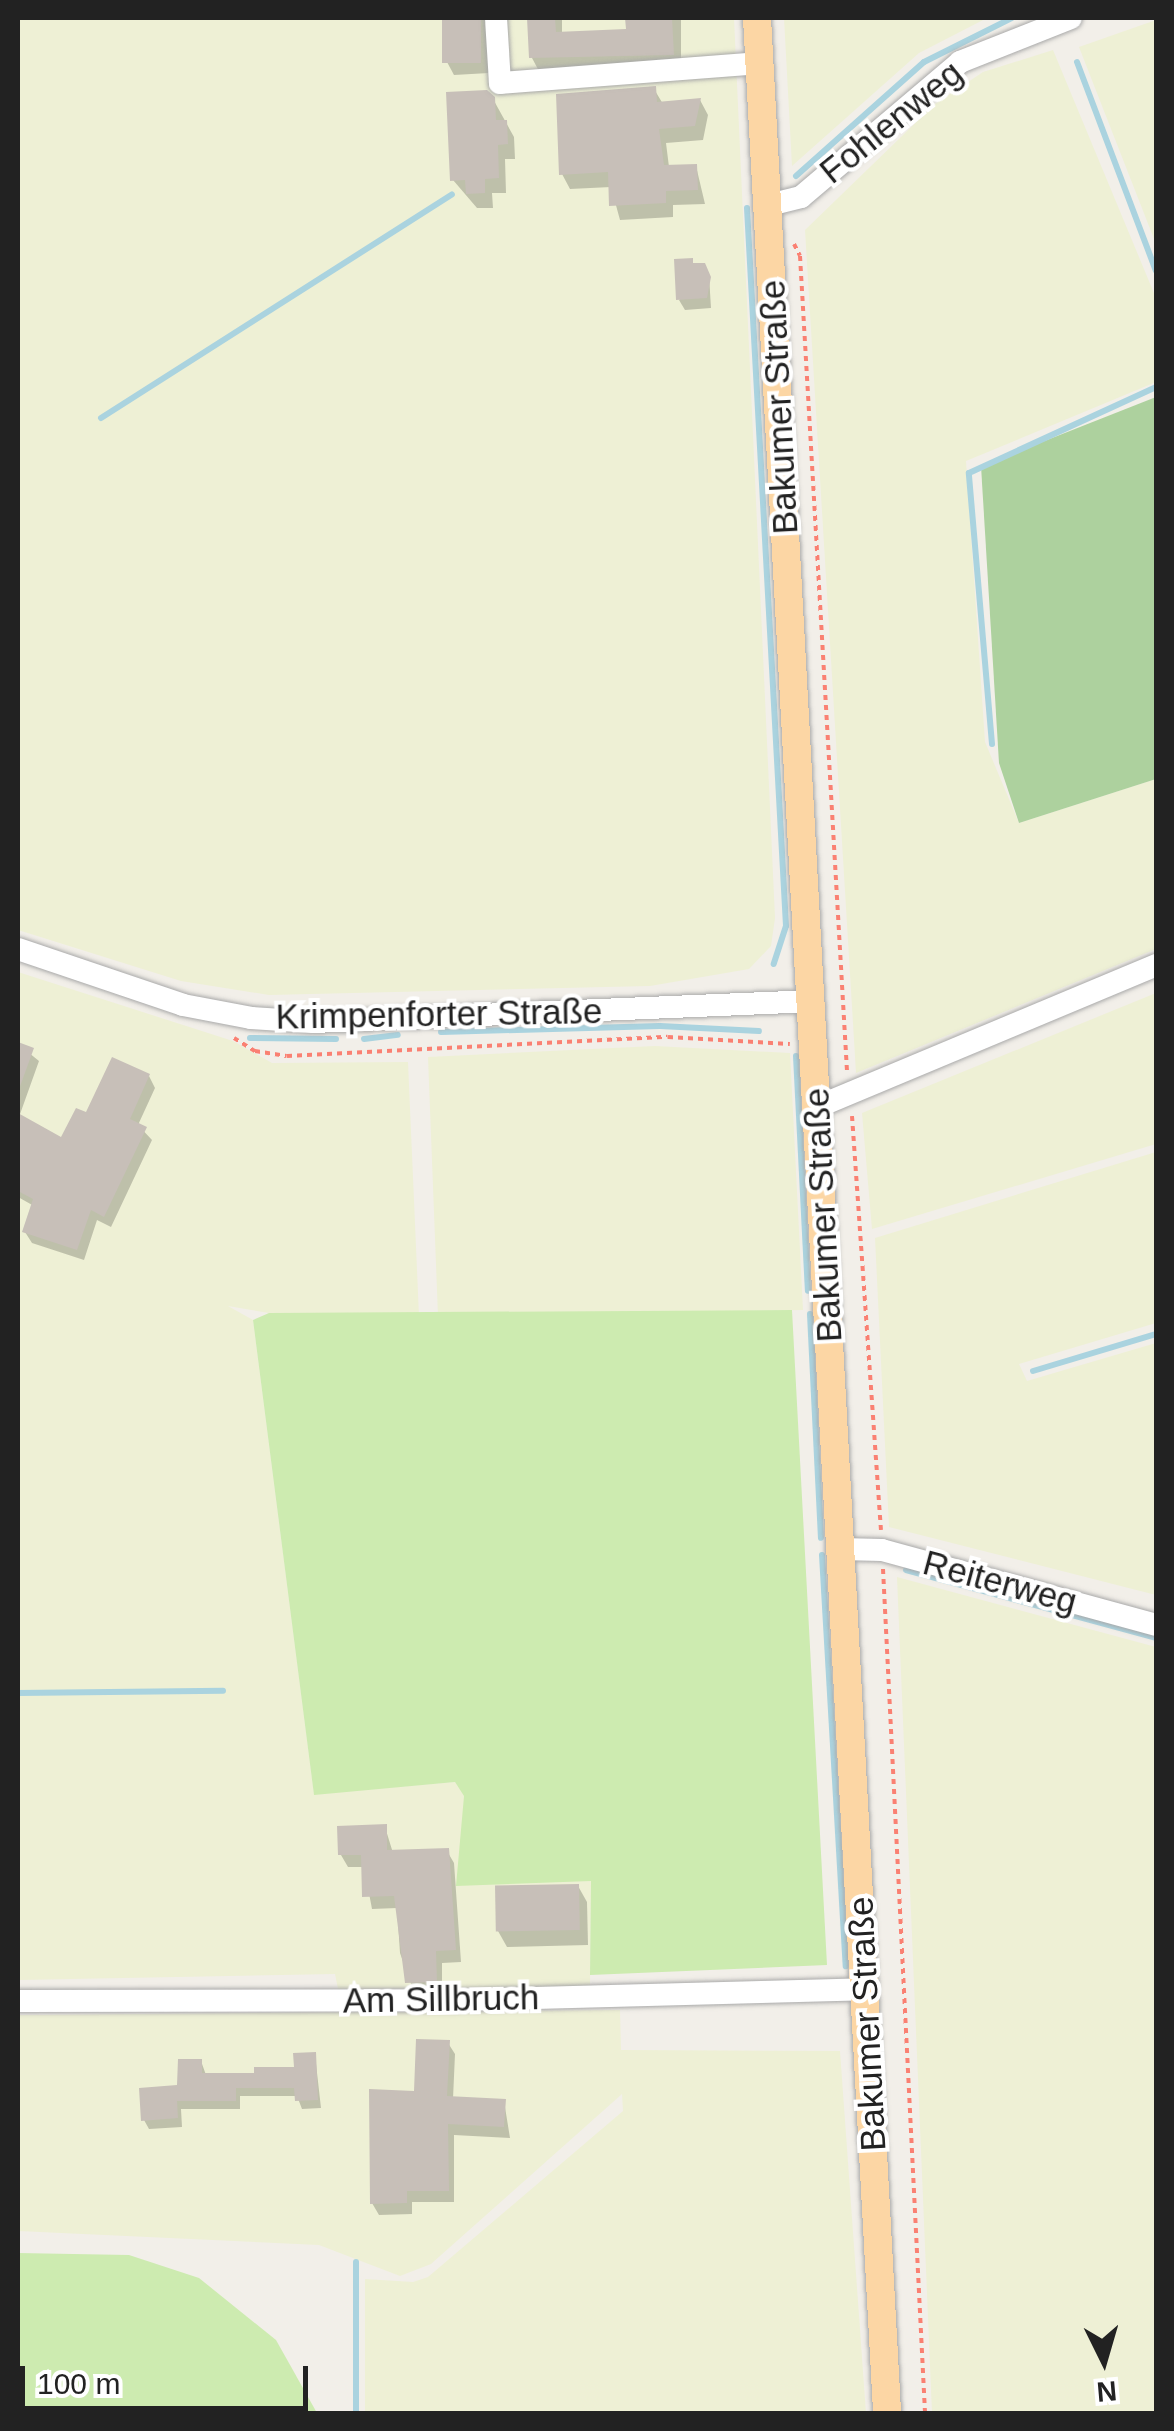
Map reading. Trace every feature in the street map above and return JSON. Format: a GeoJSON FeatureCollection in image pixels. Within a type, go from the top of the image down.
{"type":"FeatureCollection","features":[{"type":"Feature","properties":{"kind":"main road","name":"Bakumer Straße"},"geometry":{"type":"LineString","coordinates":[[757,18],[888,2414]]}},
{"type":"Feature","properties":{"kind":"street"},"geometry":{"type":"LineString","coordinates":[[496,18],[500,83],[759,63]]}},
{"type":"Feature","properties":{"kind":"street","name":"Fohlenweg"},"geometry":{"type":"LineString","coordinates":[[768,205],[801,197],[960,62],[1071,18]]}},
{"type":"Feature","properties":{"kind":"street","name":"Krimpenforter Straße"},"geometry":{"type":"LineString","coordinates":[[18,949],[184,1005],[251,1018],[314,1022],[810,1001]]}},
{"type":"Feature","properties":{"kind":"street"},"geometry":{"type":"LineString","coordinates":[[817,1107],[1156,965]]}},
{"type":"Feature","properties":{"kind":"street","name":"Reiterweg"},"geometry":{"type":"LineString","coordinates":[[842,1549],[882,1550],[1156,1625]]}},
{"type":"Feature","properties":{"kind":"street","name":"Am Sillbruch"},"geometry":{"type":"LineString","coordinates":[[18,2001],[458,2000],[865,1989]]}},
{"type":"Feature","properties":{"kind":"path"},"geometry":{"type":"LineString","coordinates":[[792,240],[801,276],[844,1044],[882,1550],[925,2414]]}},
{"type":"Feature","properties":{"kind":"path"},"geometry":{"type":"LineString","coordinates":[[287,1056],[668,1038],[844,1044]]}},
{"type":"Feature","properties":{"kind":"green space"},"geometry":{"type":"Polygon","coordinates":[[[18,18],[734,18],[775,918],[771,946],[749,969],[650,986],[269,995],[181,981],[18,930],[18,18]]]}},
{"type":"Feature","properties":{"kind":"green space"},"geometry":{"type":"Polygon","coordinates":[[[784,18],[987,18],[919,53],[792,166],[784,18]]]}},
{"type":"Feature","properties":{"kind":"green space"},"geometry":{"type":"Polygon","coordinates":[[[1156,20],[1156,244],[1079,47],[1156,20]]]}},
{"type":"Feature","properties":{"kind":"green space"},"geometry":{"type":"Polygon","coordinates":[[[1053,50],[1156,298],[1156,382],[966,461],[985,742],[1019,823],[1156,779],[1156,949],[856,1073],[805,230],[935,104],[983,72],[1053,50]]]}},
{"type":"Feature","properties":{"kind":"green space"},"geometry":{"type":"Polygon","coordinates":[[[1156,397],[1156,779],[1019,823],[999,763],[981,466],[1156,397]]]}},
{"type":"Feature","properties":{"kind":"green space"},"geometry":{"type":"Polygon","coordinates":[[[18,972],[233,1041],[272,1063],[408,1062],[419,1316],[269,1313],[228,1306],[253,1320],[314,1794],[455,1782],[464,1795],[463,1852],[591,1881],[590,1987],[338,1989],[335,1974],[18,1980],[18,972]]]}},
{"type":"Feature","properties":{"kind":"green space"},"geometry":{"type":"Polygon","coordinates":[[[1156,993],[1156,1144],[872,1229],[862,1113],[1156,993]]]}},
{"type":"Feature","properties":{"kind":"green space"},"geometry":{"type":"Polygon","coordinates":[[[655,1046],[790,1053],[803,1310],[438,1316],[428,1057],[655,1046]]]}},
{"type":"Feature","properties":{"kind":"green space"},"geometry":{"type":"Polygon","coordinates":[[[1156,1152],[1156,1323],[1019,1364],[1027,1381],[1156,1343],[1156,1595],[889,1527],[875,1238],[1156,1152]]]}},
{"type":"Feature","properties":{"kind":"green space"},"geometry":{"type":"Polygon","coordinates":[[[792,1310],[827,1965],[590,1975],[591,1881],[456,1886],[464,1796],[455,1782],[314,1795],[253,1320],[269,1313],[792,1310]]]}},
{"type":"Feature","properties":{"kind":"green space"},"geometry":{"type":"Polygon","coordinates":[[[897,1577],[1156,1647],[1156,2413],[932,2413],[897,1577]]]}},
{"type":"Feature","properties":{"kind":"green space"},"geometry":{"type":"Polygon","coordinates":[[[620,2010],[621,2050],[840,2051],[866,2413],[365,2413],[365,2279],[413,2282],[428,2277],[623,2111],[622,2094],[431,2264],[400,2276],[319,2245],[18,2231],[18,2015],[620,2010]]]}},
{"type":"Feature","properties":{"kind":"green space"},"geometry":{"type":"Polygon","coordinates":[[[18,2253],[129,2255],[199,2278],[276,2340],[317,2413],[18,2413],[18,2253]]]}},
{"type":"Feature","properties":{"kind":"building"},"geometry":{"type":"Polygon","coordinates":[[[442,18],[481,18],[481,63],[442,63],[442,18]]]}},
{"type":"Feature","properties":{"kind":"building"},"geometry":{"type":"Polygon","coordinates":[[[527,18],[555,18],[556,32],[626,29],[625,18],[672,18],[674,55],[529,58],[527,18]]]}},
{"type":"Feature","properties":{"kind":"building"},"geometry":{"type":"Polygon","coordinates":[[[656,86],[657,102],[701,98],[695,126],[659,129],[664,165],[697,164],[698,190],[666,191],[666,203],[609,206],[608,172],[559,175],[556,94],[656,86]]]}},
{"type":"Feature","properties":{"kind":"building"},"geometry":{"type":"Polygon","coordinates":[[[487,90],[495,97],[496,120],[507,120],[508,144],[498,145],[499,178],[485,179],[485,193],[466,194],[465,180],[450,181],[446,92],[487,90]]]}},
{"type":"Feature","properties":{"kind":"building"},"geometry":{"type":"Polygon","coordinates":[[[693,258],[693,263],[705,263],[711,277],[707,298],[676,300],[674,259],[693,258]]]}},
{"type":"Feature","properties":{"kind":"building"},"geometry":{"type":"Polygon","coordinates":[[[18,1042],[34,1048],[19,1089],[18,1088],[18,1042]]]}},
{"type":"Feature","properties":{"kind":"building"},"geometry":{"type":"Polygon","coordinates":[[[112,1057],[150,1074],[130,1119],[147,1127],[104,1217],[91,1210],[77,1250],[22,1232],[33,1199],[18,1191],[18,1113],[61,1137],[76,1108],[86,1112],[112,1057]]]}},
{"type":"Feature","properties":{"kind":"building"},"geometry":{"type":"Polygon","coordinates":[[[387,1824],[387,1850],[449,1848],[456,1950],[436,1951],[437,1982],[405,1983],[394,1896],[362,1897],[361,1855],[338,1855],[337,1826],[387,1824]]]}},
{"type":"Feature","properties":{"kind":"building"},"geometry":{"type":"Polygon","coordinates":[[[579,1884],[580,1930],[496,1931],[495,1885],[579,1884]]]}},
{"type":"Feature","properties":{"kind":"building"},"geometry":{"type":"Polygon","coordinates":[[[416,2039],[450,2040],[447,2096],[506,2099],[504,2127],[448,2124],[449,2191],[407,2191],[407,2203],[370,2204],[369,2089],[414,2091],[416,2039]]]}},
{"type":"Feature","properties":{"kind":"building"},"geometry":{"type":"Polygon","coordinates":[[[316,2052],[318,2100],[295,2101],[294,2088],[236,2088],[236,2101],[177,2101],[178,2118],[141,2121],[139,2088],[177,2085],[178,2059],[202,2059],[202,2073],[254,2073],[254,2067],[294,2067],[293,2053],[316,2052]]]}},
{"type":"Feature","properties":{"kind":"waterway"},"geometry":{"type":"LineString","coordinates":[[796,176],[924,62],[1012,18]]}},
{"type":"Feature","properties":{"kind":"waterway"},"geometry":{"type":"LineString","coordinates":[[1077,62],[1156,271]]}},
{"type":"Feature","properties":{"kind":"waterway"},"geometry":{"type":"LineString","coordinates":[[101,418],[452,194]]}},
{"type":"Feature","properties":{"kind":"waterway"},"geometry":{"type":"LineString","coordinates":[[747,208],[786,926],[774,964]]}},
{"type":"Feature","properties":{"kind":"waterway"},"geometry":{"type":"LineString","coordinates":[[992,744],[969,473],[1156,387]]}},
{"type":"Feature","properties":{"kind":"waterway"},"geometry":{"type":"LineString","coordinates":[[441,1032],[660,1026],[759,1031]]}},
{"type":"Feature","properties":{"kind":"waterway"},"geometry":{"type":"LineString","coordinates":[[364,1039],[398,1035]]}},
{"type":"Feature","properties":{"kind":"waterway"},"geometry":{"type":"LineString","coordinates":[[250,1038],[336,1039]]}},
{"type":"Feature","properties":{"kind":"waterway"},"geometry":{"type":"LineString","coordinates":[[796,1056],[808,1291]]}},
{"type":"Feature","properties":{"kind":"waterway"},"geometry":{"type":"LineString","coordinates":[[810,1314],[821,1538]]}},
{"type":"Feature","properties":{"kind":"waterway"},"geometry":{"type":"LineString","coordinates":[[1033,1371],[1156,1334]]}},
{"type":"Feature","properties":{"kind":"waterway"},"geometry":{"type":"LineString","coordinates":[[822,1555],[846,1966]]}},
{"type":"Feature","properties":{"kind":"waterway"},"geometry":{"type":"LineString","coordinates":[[906,1570],[1156,1638]]}},
{"type":"Feature","properties":{"kind":"waterway"},"geometry":{"type":"LineString","coordinates":[[18,1693],[223,1691]]}},
{"type":"Feature","properties":{"kind":"waterway"},"geometry":{"type":"LineString","coordinates":[[356,2262],[356,2414]]}}]}
